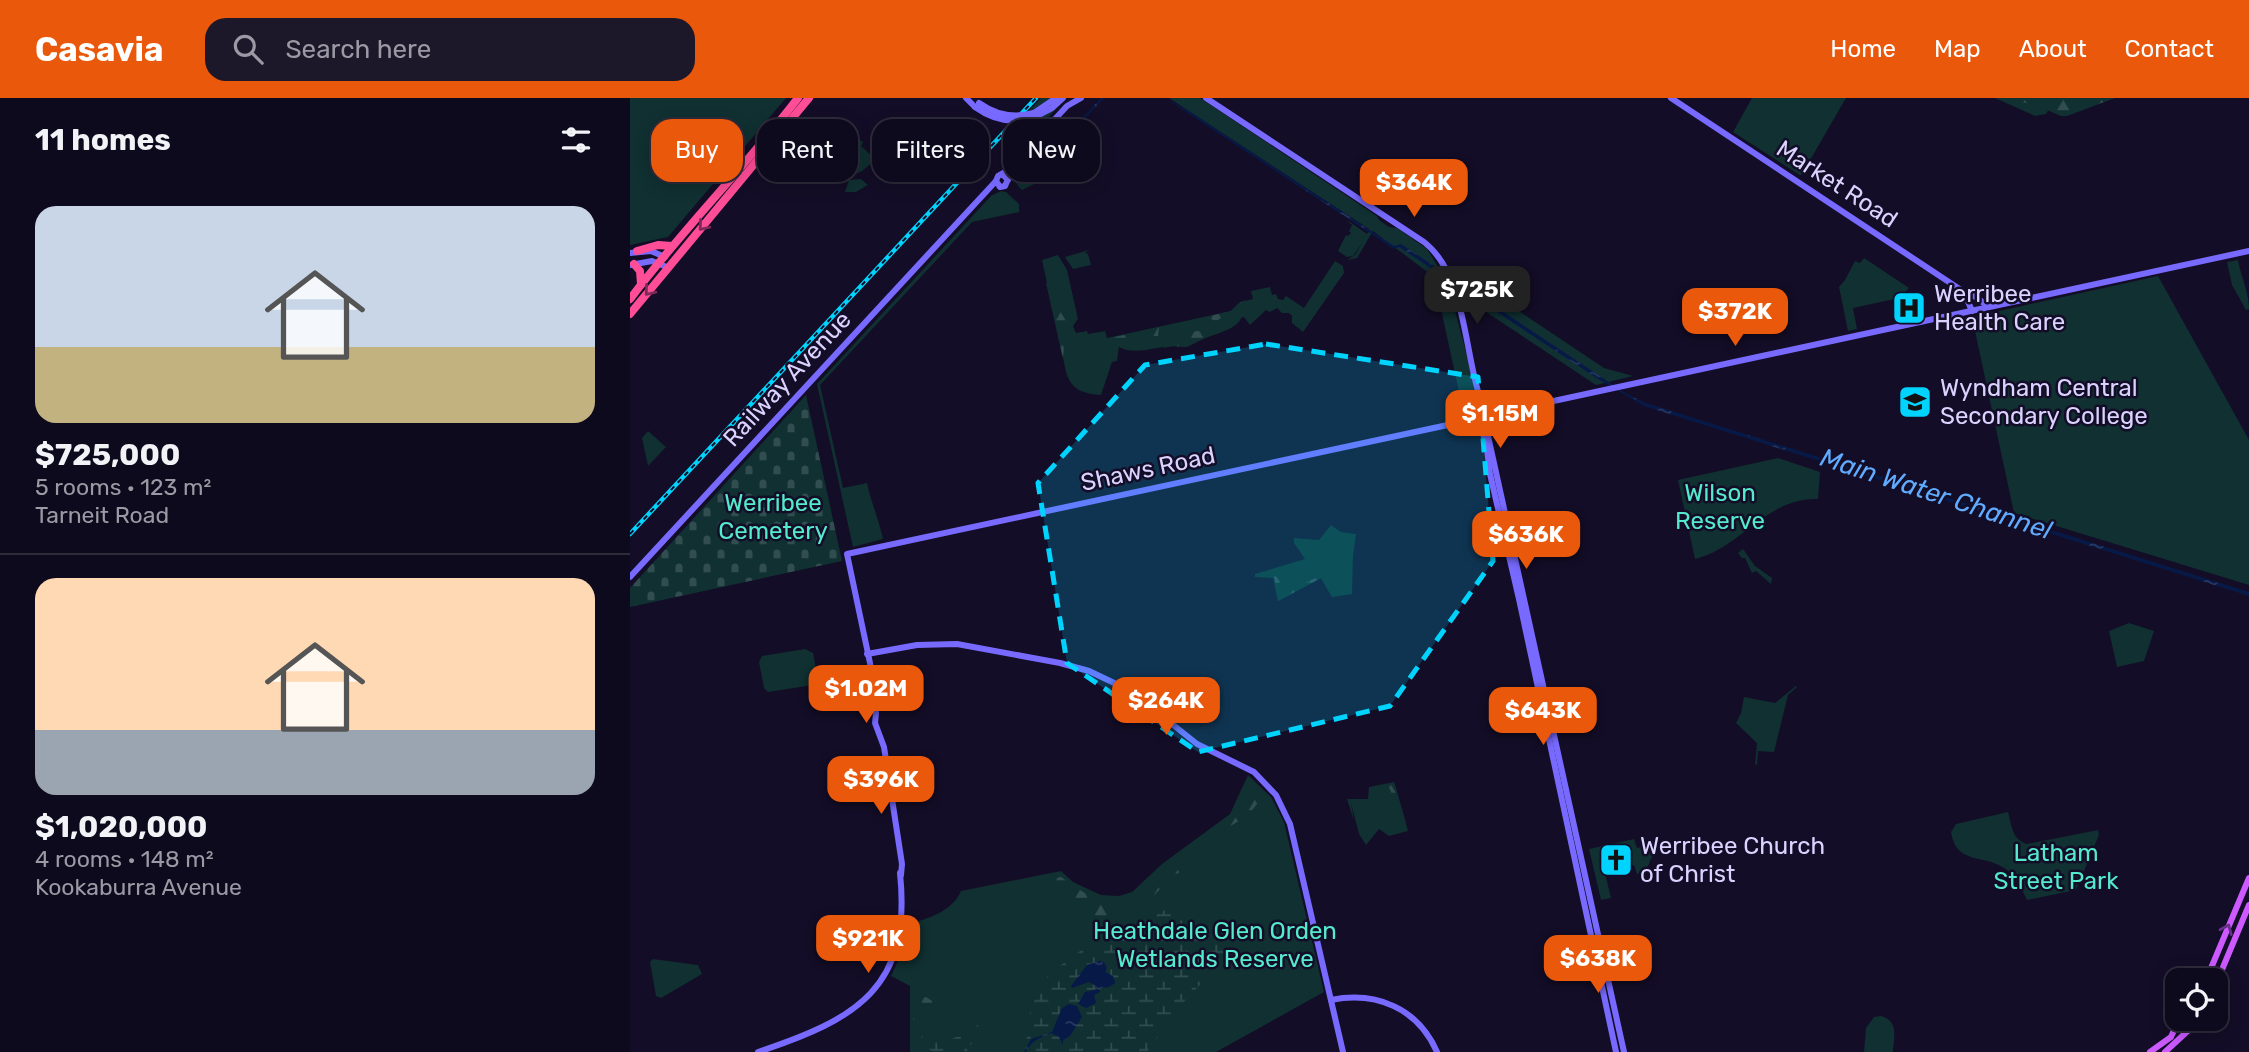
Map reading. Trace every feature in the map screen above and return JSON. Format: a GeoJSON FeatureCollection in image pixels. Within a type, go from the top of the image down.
{"type":"FeatureCollection","features":[{"type":"Feature","properties":{"kind":"highway"},"geometry":{"type":"LineString","coordinates":[[630,299],[798,98]]}},
{"type":"Feature","properties":{"kind":"highway"},"geometry":{"type":"LineString","coordinates":[[792,119],[809,98]]}},
{"type":"Feature","properties":{"kind":"highway"},"geometry":{"type":"LineString","coordinates":[[749,159],[757,157]]}},
{"type":"Feature","properties":{"kind":"highway"},"geometry":{"type":"LineString","coordinates":[[630,314],[757,161]]}},
{"type":"Feature","properties":{"kind":"highway"},"geometry":{"type":"LineString","coordinates":[[633,252],[658,245],[672,246]]}},
{"type":"Feature","properties":{"kind":"highway"},"geometry":{"type":"LineString","coordinates":[[632,265],[640,271],[641,285]]}},
{"type":"Feature","properties":{"kind":"main road"},"geometry":{"type":"LineString","coordinates":[[2211,968],[2249,878]]}},
{"type":"Feature","properties":{"kind":"main road"},"geometry":{"type":"LineString","coordinates":[[2223,968],[2249,905]]}},
{"type":"Feature","properties":{"kind":"main road"},"geometry":{"type":"LineString","coordinates":[[2150,1052],[2171,1037],[2174,1031]]}},
{"type":"Feature","properties":{"kind":"main road"},"geometry":{"type":"LineString","coordinates":[[2165,1052],[2188,1031]]}},
{"type":"Feature","properties":{"kind":"street"},"geometry":{"type":"LineString","coordinates":[[966,98],[992,117],[1005,121],[1046,113],[1063,98]]}},
{"type":"Feature","properties":{"kind":"street"},"geometry":{"type":"LineString","coordinates":[[1033,116],[1056,98]]}},
{"type":"Feature","properties":{"kind":"street","name":"Railway Avenue"},"geometry":{"type":"LineString","coordinates":[[1055,119],[1067,106],[1081,98]]}},
{"type":"Feature","properties":{"kind":"street"},"geometry":{"type":"LineString","coordinates":[[1206,98],[1424,242],[1436,253],[1449,275],[1478,390],[1481,412],[1478,423],[1486,442],[1492,486],[1499,498]]}},
{"type":"Feature","properties":{"kind":"street","name":"Market Road"},"geometry":{"type":"LineString","coordinates":[[1671,98],[1990,307]]}},
{"type":"Feature","properties":{"kind":"street","name":"Railway Avenue"},"geometry":{"type":"LineString","coordinates":[[630,577],[1003,173]]}},
{"type":"Feature","properties":{"kind":"street"},"geometry":{"type":"LineString","coordinates":[[1002,187],[998,178],[1003,177]]}},
{"type":"Feature","properties":{"kind":"street","name":"Railway Avenue"},"geometry":{"type":"LineString","coordinates":[[973,208],[1008,182]]}},
{"type":"Feature","properties":{"kind":"street"},"geometry":{"type":"LineString","coordinates":[[633,252],[651,251],[671,265]]}},
{"type":"Feature","properties":{"kind":"street","name":"Shaws Road"},"geometry":{"type":"LineString","coordinates":[[1457,423],[1481,412],[1512,410],[2249,251]]}},
{"type":"Feature","properties":{"kind":"street"},"geometry":{"type":"LineString","coordinates":[[632,265],[661,259]]}},
{"type":"Feature","properties":{"kind":"street"},"geometry":{"type":"LineString","coordinates":[[1964,292],[1972,311]]}},
{"type":"Feature","properties":{"kind":"street","name":"Shaws Road"},"geometry":{"type":"LineString","coordinates":[[867,654],[847,554],[1457,423],[1488,421],[1512,410]]}},
{"type":"Feature","properties":{"kind":"street"},"geometry":{"type":"LineString","coordinates":[[1481,412],[1489,416],[1489,436],[1500,485],[1499,498],[1519,599],[1624,1052]]}},
{"type":"Feature","properties":{"kind":"street"},"geometry":{"type":"LineString","coordinates":[[1492,486],[1500,485]]}},
{"type":"Feature","properties":{"kind":"street"},"geometry":{"type":"LineString","coordinates":[[758,1052],[844,1016],[874,990],[890,966],[900,938],[903,908],[902,864],[883,731],[867,654],[917,645],[957,644],[1079,668],[1125,688],[1197,744],[1251,770],[1273,791],[1287,816],[1343,1052]]}},
{"type":"Feature","properties":{"kind":"street"},"geometry":{"type":"LineString","coordinates":[[1544,706],[1616,1052]]}},
{"type":"Feature","properties":{"kind":"street"},"geometry":{"type":"LineString","coordinates":[[1604,962],[1608,993],[1604,995]]}},
{"type":"Feature","properties":{"kind":"street"},"geometry":{"type":"LineString","coordinates":[[1331,1000],[1363,997],[1393,1005],[1418,1022],[1437,1052]]}},
{"type":"Feature","properties":{"kind":"highlighted area"},"geometry":{"type":"Polygon","coordinates":[[[1266,344],[1478,377],[1493,561],[1390,706],[1198,752],[1067,663],[1038,483],[1145,365],[1266,344]]]}},
{"type":"Feature","properties":{"kind":"green space"},"geometry":{"type":"Polygon","coordinates":[[[630,98],[786,98],[768,119],[757,119],[757,132],[743,149],[743,119],[651,119],[651,182],[715,182],[668,237],[630,245],[630,98]]]}},
{"type":"Feature","properties":{"kind":"green space"},"geometry":{"type":"Polygon","coordinates":[[[1041,98],[1066,98],[1047,119],[1021,119],[1041,98]]]}},
{"type":"Feature","properties":{"kind":"green space"},"geometry":{"type":"Polygon","coordinates":[[[1169,98],[1200,98],[1377,216],[1389,227],[1397,228],[1427,249],[1447,281],[1476,400],[1472,411],[1464,415],[1434,277],[1373,231],[1357,258],[1347,260],[1355,255],[1362,243],[1353,256],[1347,257],[1338,251],[1346,235],[1351,233],[1349,231],[1352,225],[1347,220],[1367,234],[1369,229],[1169,98]]]}},
{"type":"Feature","properties":{"kind":"green space"},"geometry":{"type":"Polygon","coordinates":[[[1752,98],[1846,98],[1800,175],[1733,132],[1752,98]]]}},
{"type":"Feature","properties":{"kind":"green space"},"geometry":{"type":"Polygon","coordinates":[[[1995,98],[2109,98],[2049,109],[2046,114],[2035,116],[1995,98]]]}},
{"type":"Feature","properties":{"kind":"green space"},"geometry":{"type":"Polygon","coordinates":[[[2007,98],[2115,98],[2061,116],[2007,98]]]}},
{"type":"Feature","properties":{"kind":"green space"},"geometry":{"type":"Polygon","coordinates":[[[858,139],[863,142],[861,146],[872,156],[872,162],[859,173],[858,139]]]}},
{"type":"Feature","properties":{"kind":"green space"},"geometry":{"type":"Polygon","coordinates":[[[858,179],[868,185],[856,192],[845,192],[848,182],[858,182],[858,179]]]}},
{"type":"Feature","properties":{"kind":"green space"},"geometry":{"type":"Polygon","coordinates":[[[1016,182],[1038,182],[1022,190],[1016,182]]]}},
{"type":"Feature","properties":{"kind":"green space"},"geometry":{"type":"Polygon","coordinates":[[[1001,191],[1006,192],[1019,204],[1019,212],[972,222],[820,385],[843,488],[867,483],[883,539],[853,547],[817,384],[991,196],[1001,191]]]}},
{"type":"Feature","properties":{"kind":"green space"},"geometry":{"type":"Polygon","coordinates":[[[1089,250],[1085,253],[1088,254],[1091,265],[1073,269],[1065,257],[1089,250]]]}},
{"type":"Feature","properties":{"kind":"green space"},"geometry":{"type":"Polygon","coordinates":[[[1058,255],[1067,270],[1078,319],[1073,326],[1076,333],[1105,331],[1107,338],[1231,311],[1241,302],[1253,299],[1251,291],[1270,287],[1272,295],[1276,294],[1278,299],[1283,300],[1286,296],[1304,308],[1335,261],[1343,266],[1344,273],[1303,332],[1292,323],[1289,313],[1282,313],[1277,308],[1270,312],[1266,310],[1250,325],[1244,317],[1241,318],[1225,331],[1187,347],[1170,346],[1137,351],[1119,347],[1117,361],[1112,362],[1101,395],[1079,390],[1071,383],[1066,372],[1042,260],[1058,255]]]}},
{"type":"Feature","properties":{"kind":"green space"},"geometry":{"type":"Polygon","coordinates":[[[1864,258],[1909,288],[1899,298],[1853,308],[1857,329],[1848,331],[1839,287],[1855,261],[1860,263],[1864,258]]]}},
{"type":"Feature","properties":{"kind":"green space"},"geometry":{"type":"Polygon","coordinates":[[[2238,260],[2248,297],[2249,309],[2246,310],[2232,285],[2227,262],[2238,260]]]}},
{"type":"Feature","properties":{"kind":"green space"},"geometry":{"type":"Polygon","coordinates":[[[1465,275],[1604,368],[1633,376],[1596,385],[1462,296],[1456,280],[1465,275]]]}},
{"type":"Feature","properties":{"kind":"green space"},"geometry":{"type":"Polygon","coordinates":[[[2158,276],[2249,440],[2249,585],[2014,513],[1972,317],[2158,276]]]}},
{"type":"Feature","properties":{"kind":"green space"},"geometry":{"type":"Polygon","coordinates":[[[1046,283],[1052,284],[1059,293],[1060,311],[1066,321],[1063,359],[1046,283]]]}},
{"type":"Feature","properties":{"kind":"green space"},"geometry":{"type":"Polygon","coordinates":[[[1246,300],[1246,307],[1231,319],[1211,319],[1210,316],[1231,311],[1246,300]]]}},
{"type":"Feature","properties":{"kind":"green space"},"geometry":{"type":"Polygon","coordinates":[[[1159,327],[1158,336],[1151,336],[1133,346],[1117,346],[1111,338],[1159,327]]]}},
{"type":"Feature","properties":{"kind":"green space"},"geometry":{"type":"Polygon","coordinates":[[[1200,331],[1207,337],[1187,347],[1163,348],[1170,338],[1182,332],[1200,331]]]}},
{"type":"Feature","properties":{"kind":"green space","name":"Werribee Cemetery"},"geometry":{"type":"Polygon","coordinates":[[[806,395],[842,561],[630,607],[630,588],[806,395]]]}},
{"type":"Feature","properties":{"kind":"green space"},"geometry":{"type":"Polygon","coordinates":[[[648,431],[666,447],[648,466],[642,438],[648,431]]]}},
{"type":"Feature","properties":{"kind":"green space","name":"Wilson Reserve"},"geometry":{"type":"Polygon","coordinates":[[[1778,458],[1820,472],[1818,499],[1784,506],[1726,545],[1695,559],[1678,480],[1778,458]]]}},
{"type":"Feature","properties":{"kind":"green space"},"geometry":{"type":"Polygon","coordinates":[[[1331,525],[1341,532],[1356,534],[1352,594],[1332,597],[1321,578],[1278,601],[1273,578],[1255,577],[1255,574],[1305,559],[1294,543],[1294,538],[1319,540],[1331,525]]]}},
{"type":"Feature","properties":{"kind":"green space"},"geometry":{"type":"Polygon","coordinates":[[[1743,549],[1755,566],[1772,578],[1771,584],[1756,571],[1752,573],[1745,558],[1738,553],[1743,549]]]}},
{"type":"Feature","properties":{"kind":"green space"},"geometry":{"type":"Polygon","coordinates":[[[1326,575],[1332,587],[1329,592],[1321,578],[1278,601],[1274,576],[1278,577],[1283,585],[1294,588],[1299,585],[1302,577],[1306,578],[1308,583],[1326,575]]]}},
{"type":"Feature","properties":{"kind":"green space"},"geometry":{"type":"Polygon","coordinates":[[[2129,623],[2154,631],[2144,661],[2117,667],[2109,631],[2129,623]]]}},
{"type":"Feature","properties":{"kind":"green space"},"geometry":{"type":"Polygon","coordinates":[[[805,649],[813,653],[818,680],[813,685],[768,692],[764,688],[759,662],[762,656],[805,649]]]}},
{"type":"Feature","properties":{"kind":"green space"},"geometry":{"type":"Polygon","coordinates":[[[1796,686],[1788,695],[1774,752],[1758,751],[1757,765],[1755,764],[1757,743],[1736,723],[1744,697],[1775,703],[1796,686]]]}},
{"type":"Feature","properties":{"kind":"green space","name":"Heathdale Glen Orden Wetlands Reserve"},"geometry":{"type":"Polygon","coordinates":[[[1248,775],[1271,797],[1284,822],[1324,992],[1216,1052],[910,1052],[910,986],[891,976],[903,950],[908,924],[931,917],[945,909],[961,891],[1061,871],[1073,882],[1101,895],[1119,896],[1132,892],[1162,864],[1230,814],[1248,775]]]}},
{"type":"Feature","properties":{"kind":"green space"},"geometry":{"type":"Polygon","coordinates":[[[1394,782],[1408,831],[1389,836],[1379,829],[1366,845],[1359,834],[1351,803],[1354,821],[1347,799],[1368,799],[1369,787],[1394,782]]]}},
{"type":"Feature","properties":{"kind":"green space"},"geometry":{"type":"Polygon","coordinates":[[[1394,782],[1406,823],[1404,829],[1398,832],[1401,823],[1396,818],[1398,805],[1392,802],[1389,787],[1394,782]]]}},
{"type":"Feature","properties":{"kind":"green space"},"geometry":{"type":"Polygon","coordinates":[[[1257,796],[1259,801],[1253,809],[1239,821],[1199,844],[1179,873],[1175,874],[1174,865],[1179,857],[1226,821],[1243,801],[1257,796]]]}},
{"type":"Feature","properties":{"kind":"green space","name":"Latham Street Park"},"geometry":{"type":"Polygon","coordinates":[[[2008,812],[2015,836],[2027,844],[2098,830],[2099,835],[2076,890],[2027,900],[2008,871],[1958,850],[1951,832],[1956,824],[2008,812]]]}},
{"type":"Feature","properties":{"kind":"green space"},"geometry":{"type":"Polygon","coordinates":[[[1634,839],[1637,848],[1649,845],[1655,849],[1646,871],[1637,874],[1634,865],[1628,866],[1626,863],[1607,866],[1605,873],[1611,898],[1601,900],[1589,849],[1634,839]]]}},
{"type":"Feature","properties":{"kind":"green space"},"geometry":{"type":"Polygon","coordinates":[[[1061,877],[1083,892],[1101,897],[1110,912],[1106,925],[1096,927],[1063,900],[1055,886],[1055,878],[1061,877]]]}},
{"type":"Feature","properties":{"kind":"green space"},"geometry":{"type":"Polygon","coordinates":[[[1158,877],[1165,879],[1159,890],[1142,903],[1137,901],[1140,889],[1158,877]]]}},
{"type":"Feature","properties":{"kind":"green space"},"geometry":{"type":"Polygon","coordinates":[[[1169,910],[1193,917],[1218,933],[1224,954],[1223,960],[1181,1005],[1147,1052],[1037,1052],[1033,1043],[1029,1052],[1020,1052],[1028,1035],[1024,1025],[1029,1017],[1036,988],[1050,974],[1056,975],[1057,968],[1080,951],[1158,911],[1169,910]]]}},
{"type":"Feature","properties":{"kind":"green space"},"geometry":{"type":"Polygon","coordinates":[[[653,959],[698,965],[702,974],[661,998],[656,996],[650,962],[653,959]]]}},
{"type":"Feature","properties":{"kind":"green space"},"geometry":{"type":"Polygon","coordinates":[[[926,997],[932,1001],[932,1009],[923,1018],[922,1052],[915,1033],[913,1011],[917,999],[926,997]]]}},
{"type":"Feature","properties":{"kind":"green space"},"geometry":{"type":"Polygon","coordinates":[[[1874,1017],[1887,1018],[1893,1026],[1893,1052],[1864,1052],[1866,1028],[1874,1017]]]}},
{"type":"Feature","properties":{"kind":"green space"},"geometry":{"type":"Polygon","coordinates":[[[984,1019],[988,1021],[989,1028],[967,1048],[968,1052],[933,1052],[926,1047],[929,1042],[943,1041],[966,1033],[984,1019]]]}},
{"type":"Feature","properties":{"kind":"water"},"geometry":{"type":"Polygon","coordinates":[[[1101,98],[1104,98],[1084,119],[1082,119],[1101,98]]]}},
{"type":"Feature","properties":{"kind":"water","name":"Main Water Channel"},"geometry":{"type":"Polygon","coordinates":[[[1165,98],[1394,246],[1401,244],[1627,394],[1646,403],[2249,592],[2249,596],[1644,406],[1598,379],[1399,247],[1394,249],[1165,98]]]}},
{"type":"Feature","properties":{"kind":"water"},"geometry":{"type":"Polygon","coordinates":[[[1104,962],[1107,968],[1105,972],[1113,976],[1115,983],[1100,988],[1100,992],[1094,995],[1096,1003],[1086,1008],[1078,1004],[1085,992],[1097,987],[1089,982],[1072,988],[1071,986],[1087,965],[1104,962]]]}},
{"type":"Feature","properties":{"kind":"water"},"geometry":{"type":"Polygon","coordinates":[[[1069,1004],[1077,1006],[1082,1017],[1070,1036],[1063,1040],[1063,1045],[1059,1037],[1051,1033],[1036,1040],[1024,1052],[1031,1039],[1052,1032],[1062,1008],[1069,1004]]]}},
{"type":"Feature","properties":{"kind":"railway"},"geometry":{"type":"LineString","coordinates":[[630,534],[1036,98]]}},
{"type":"Feature","properties":{"kind":"place","name":"Werribee Health Care"},"geometry":{"type":"Point","coordinates":[1909,308]}},
{"type":"Feature","properties":{"kind":"place","name":"Wyndham Central Secondary College"},"geometry":{"type":"Point","coordinates":[1915,402]}},
{"type":"Feature","properties":{"kind":"place","name":"Werribee Church of Christ"},"geometry":{"type":"Point","coordinates":[1616,860]}}]}
